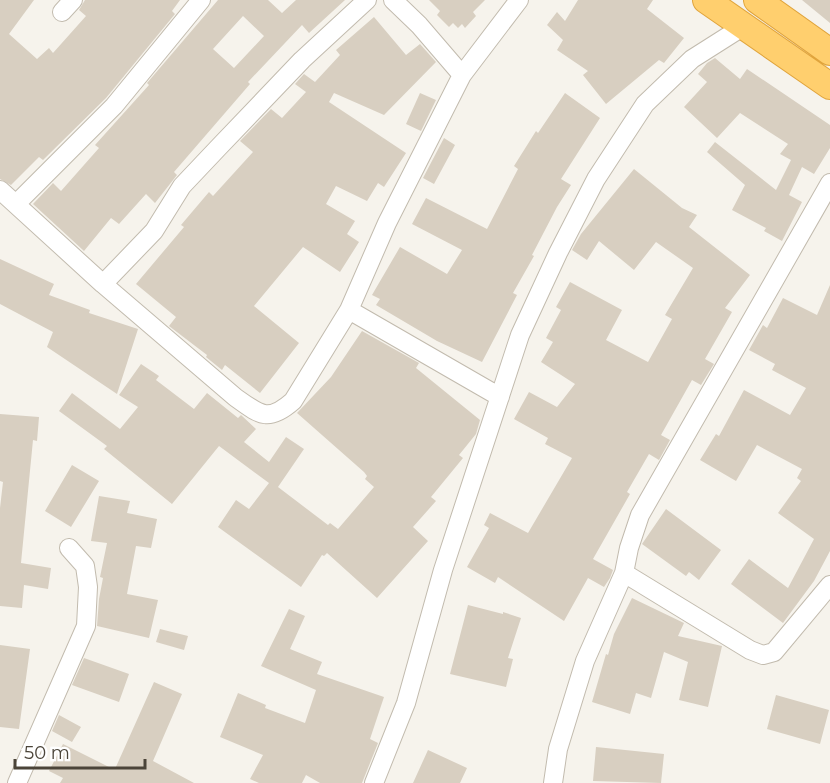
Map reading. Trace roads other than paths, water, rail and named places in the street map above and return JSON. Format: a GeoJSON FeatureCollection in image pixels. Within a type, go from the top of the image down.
{"type":"FeatureCollection","features":[{"type":"Feature","properties":{"kind":"highway"},"geometry":{"type":"LineString","coordinates":[[706,0],[830,86]]}},
{"type":"Feature","properties":{"kind":"highway"},"geometry":{"type":"LineString","coordinates":[[767,2],[830,52]]}},
{"type":"Feature","properties":{"kind":"street"},"geometry":{"type":"LineString","coordinates":[[16,204],[114,106],[201,0]]}},
{"type":"Feature","properties":{"kind":"street"},"geometry":{"type":"LineString","coordinates":[[103,284],[154,231],[182,186],[302,60],[367,0]]}},
{"type":"Feature","properties":{"kind":"street"},"geometry":{"type":"LineString","coordinates":[[393,0],[419,25],[462,75]]}},
{"type":"Feature","properties":{"kind":"street"},"geometry":{"type":"LineString","coordinates":[[0,190],[103,284],[235,397],[256,412],[272,415],[282,411],[293,400],[349,310],[387,224],[462,75],[519,0]]}},
{"type":"Feature","properties":{"kind":"street"},"geometry":{"type":"LineString","coordinates":[[374,783],[406,703],[442,570],[520,335],[558,253],[596,179],[645,104],[692,59],[744,26]]}},
{"type":"Feature","properties":{"kind":"street"},"geometry":{"type":"LineString","coordinates":[[553,783],[558,749],[585,661],[624,573],[628,548],[640,515],[830,183]]}},
{"type":"Feature","properties":{"kind":"street"},"geometry":{"type":"LineString","coordinates":[[349,310],[500,397]]}},
{"type":"Feature","properties":{"kind":"street"},"geometry":{"type":"LineString","coordinates":[[18,783],[86,626],[88,587],[85,566],[69,548]]}},
{"type":"Feature","properties":{"kind":"street"},"geometry":{"type":"LineString","coordinates":[[624,573],[750,650],[763,655],[774,652],[830,585]]}}]}
